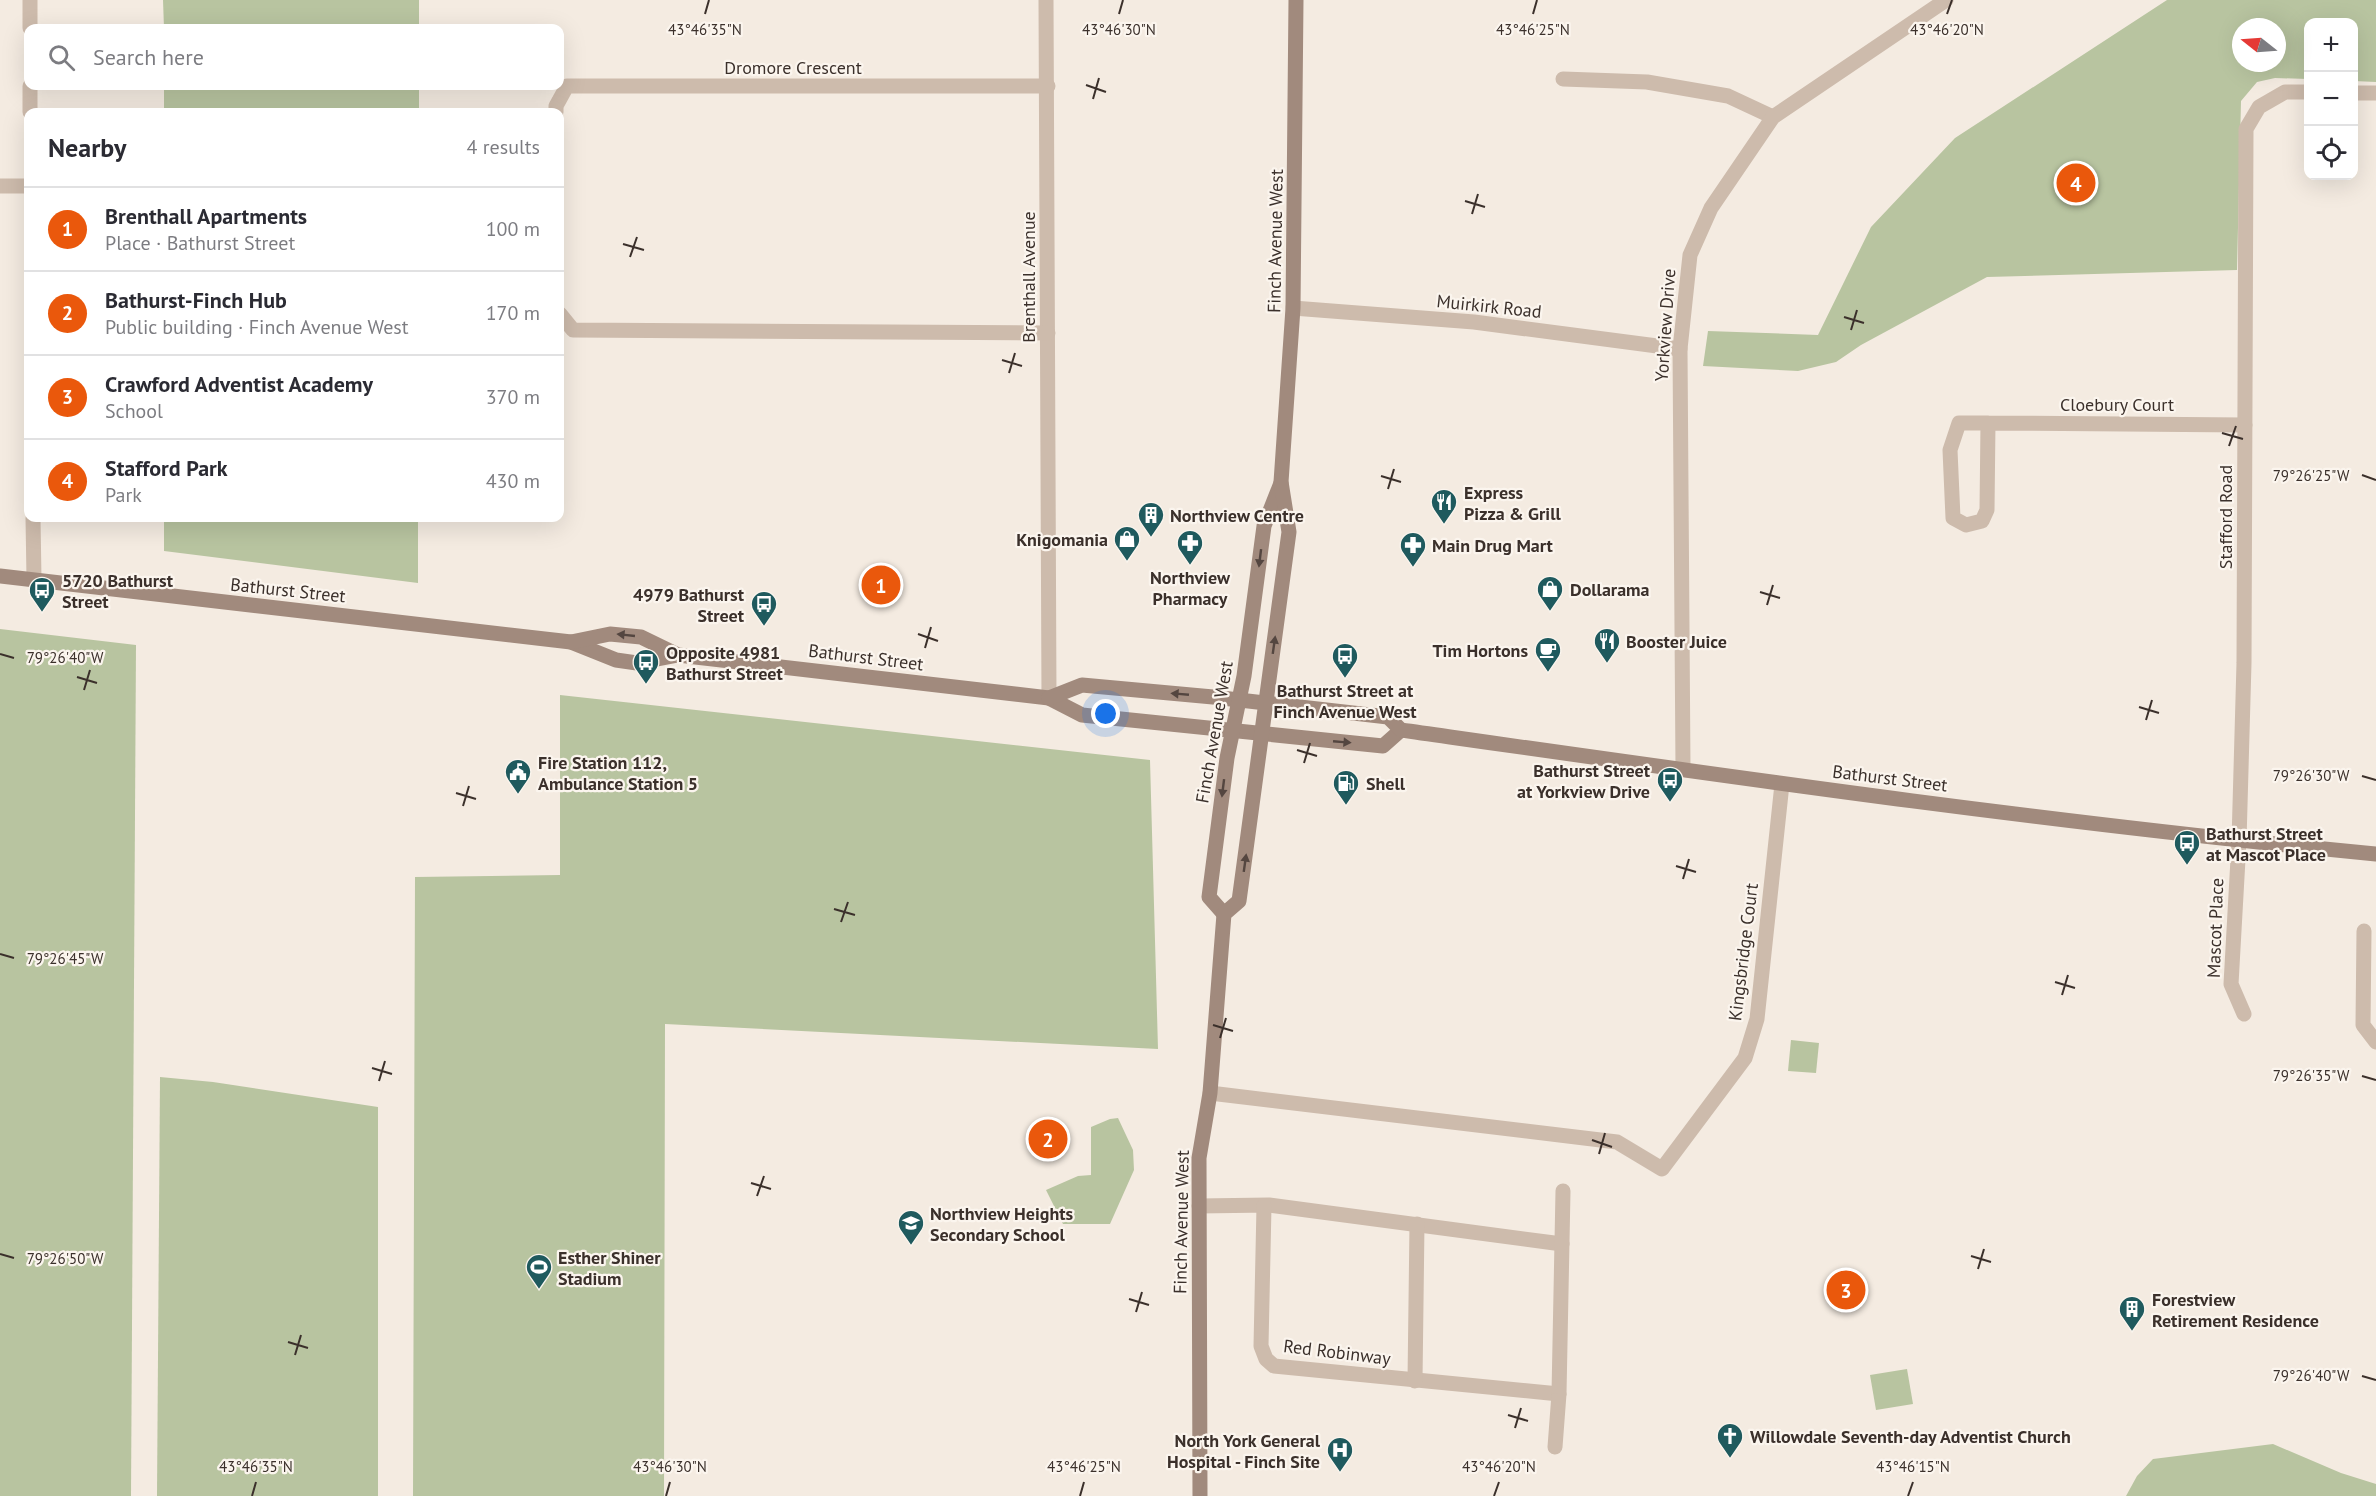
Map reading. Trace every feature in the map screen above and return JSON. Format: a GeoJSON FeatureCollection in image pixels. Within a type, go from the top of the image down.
{"type":"FeatureCollection","features":[{"type":"Feature","properties":{"kind":"main road","name":"Finch Avenue West"},"geometry":{"type":"LineString","coordinates":[[1200,1496],[1199,1158],[1210,1093],[1224,914],[1239,901],[1289,532],[1281,482],[1296,234],[1296,0]]}},
{"type":"Feature","properties":{"kind":"main road","name":"Finch Avenue West"},"geometry":{"type":"LineString","coordinates":[[1224,914],[1209,897],[1227,758],[1264,526],[1281,482]]}},
{"type":"Feature","properties":{"kind":"main road","name":"Bathurst Street"},"geometry":{"type":"LineString","coordinates":[[0,576],[571,642],[616,660],[637,663],[678,655],[1049,698],[1082,715],[1383,746],[1401,730]]}},
{"type":"Feature","properties":{"kind":"main road","name":"Bathurst Street"},"geometry":{"type":"LineString","coordinates":[[571,642],[610,634],[640,637],[678,655]]}},
{"type":"Feature","properties":{"kind":"main road","name":"Bathurst Street"},"geometry":{"type":"LineString","coordinates":[[1049,698],[1082,685],[1388,717],[1401,730],[1782,784],[2239,841],[2376,854]]}},
{"type":"Feature","properties":{"kind":"street"},"geometry":{"type":"LineString","coordinates":[[30,0],[30,24]]}},
{"type":"Feature","properties":{"kind":"street","name":"Brenthall Avenue"},"geometry":{"type":"LineString","coordinates":[[1046,0],[1049,698]]}},
{"type":"Feature","properties":{"kind":"street","name":"Yorkview Drive"},"geometry":{"type":"LineString","coordinates":[[1683,769],[1680,349],[1690,255],[1711,208],[1773,117],[1946,0]]}},
{"type":"Feature","properties":{"kind":"street"},"geometry":{"type":"LineString","coordinates":[[1563,78],[1647,82],[1728,96],[1773,117]]}},
{"type":"Feature","properties":{"kind":"street","name":"Dromore Crescent"},"geometry":{"type":"LineString","coordinates":[[556,108],[567,86],[1048,87]]}},
{"type":"Feature","properties":{"kind":"street"},"geometry":{"type":"LineString","coordinates":[[30,90],[30,108]]}},
{"type":"Feature","properties":{"kind":"street","name":"Stafford Road"},"geometry":{"type":"LineString","coordinates":[[2239,841],[2244,663],[2246,129],[2259,107],[2285,92],[2304,92]]}},
{"type":"Feature","properties":{"kind":"street"},"geometry":{"type":"LineString","coordinates":[[2358,93],[2376,93]]}},
{"type":"Feature","properties":{"kind":"street"},"geometry":{"type":"LineString","coordinates":[[0,186],[24,186]]}},
{"type":"Feature","properties":{"kind":"street","name":"Muirkirk Road"},"geometry":{"type":"LineString","coordinates":[[1293,308],[1474,322],[1680,349]]}},
{"type":"Feature","properties":{"kind":"street"},"geometry":{"type":"LineString","coordinates":[[564,319],[573,330],[1048,333]]}},
{"type":"Feature","properties":{"kind":"street","name":"Cloebury Court"},"geometry":{"type":"LineString","coordinates":[[1988,423],[1987,510],[1982,521],[1966,525],[1953,518],[1950,450],[1959,423],[1988,423],[2245,425]]}},
{"type":"Feature","properties":{"kind":"street"},"geometry":{"type":"LineString","coordinates":[[33,522],[34,579]]}},
{"type":"Feature","properties":{"kind":"street","name":"Kingsbridge Court"},"geometry":{"type":"LineString","coordinates":[[1210,1093],[1617,1142],[1662,1169],[1744,1058],[1757,1019],[1782,784]]}},
{"type":"Feature","properties":{"kind":"street","name":"Mascot Place"},"geometry":{"type":"LineString","coordinates":[[2239,841],[2230,984],[2244,1014]]}},
{"type":"Feature","properties":{"kind":"street"},"geometry":{"type":"LineString","coordinates":[[2364,931],[2363,1025],[2376,1042]]}},
{"type":"Feature","properties":{"kind":"street"},"geometry":{"type":"LineString","coordinates":[[1555,1447],[1559,1394],[1563,1191]]}},
{"type":"Feature","properties":{"kind":"street"},"geometry":{"type":"LineString","coordinates":[[1198,1206],[1264,1206],[1562,1244]]}},
{"type":"Feature","properties":{"kind":"street","name":"Red Robinway"},"geometry":{"type":"LineString","coordinates":[[1264,1206],[1261,1346],[1266,1359],[1274,1366],[1559,1394]]}},
{"type":"Feature","properties":{"kind":"street"},"geometry":{"type":"LineString","coordinates":[[1415,1381],[1417,1224]]}},
{"type":"Feature","properties":{"kind":"green space"},"geometry":{"type":"Polygon","coordinates":[[[163,0],[419,0],[419,24],[164,24],[163,0]]]}},
{"type":"Feature","properties":{"kind":"green space"},"geometry":{"type":"Polygon","coordinates":[[[2167,0],[2376,0],[2376,82],[2358,81],[2358,18],[2304,18],[2304,79],[2275,78],[2257,82],[2241,101],[2237,270],[1987,277],[1861,345],[1836,362],[1798,371],[1703,366],[1708,331],[1818,335],[1871,227],[1955,138],[2167,0]]]}},
{"type":"Feature","properties":{"kind":"green space"},"geometry":{"type":"Polygon","coordinates":[[[164,90],[419,90],[419,108],[164,108],[164,90]]]}},
{"type":"Feature","properties":{"kind":"green space"},"geometry":{"type":"Polygon","coordinates":[[[164,522],[418,522],[418,583],[164,551],[164,522]]]}},
{"type":"Feature","properties":{"kind":"green space"},"geometry":{"type":"Polygon","coordinates":[[[0,629],[136,645],[131,1496],[0,1496],[0,629]]]}},
{"type":"Feature","properties":{"kind":"green space"},"geometry":{"type":"Polygon","coordinates":[[[560,695],[1150,760],[1158,1049],[665,1024],[664,1496],[413,1496],[415,877],[560,875],[560,695]]]}},
{"type":"Feature","properties":{"kind":"green space"},"geometry":{"type":"Polygon","coordinates":[[[1791,1040],[1819,1043],[1816,1073],[1788,1071],[1791,1040]]]}},
{"type":"Feature","properties":{"kind":"green space"},"geometry":{"type":"Polygon","coordinates":[[[160,1077],[213,1082],[378,1107],[378,1496],[157,1496],[160,1077]]]}},
{"type":"Feature","properties":{"kind":"green space"},"geometry":{"type":"Polygon","coordinates":[[[1118,1118],[1133,1150],[1134,1170],[1110,1224],[1063,1224],[1046,1190],[1078,1176],[1091,1175],[1091,1127],[1118,1118]]]}},
{"type":"Feature","properties":{"kind":"green space"},"geometry":{"type":"Polygon","coordinates":[[[1907,1369],[1913,1404],[1876,1410],[1870,1375],[1907,1369]]]}},
{"type":"Feature","properties":{"kind":"green space"},"geometry":{"type":"Polygon","coordinates":[[[2273,1444],[2341,1473],[2376,1484],[2376,1496],[2126,1496],[2137,1476],[2153,1459],[2273,1444]]]}},
{"type":"Feature","properties":{"kind":"place","name":"Stafford Park"},"geometry":{"type":"Point","coordinates":[2076,183]}},
{"type":"Feature","properties":{"kind":"place","name":"Express Pizza & Grill"},"geometry":{"type":"Point","coordinates":[1444,525]}},
{"type":"Feature","properties":{"kind":"place","name":"Northview Centre"},"geometry":{"type":"Point","coordinates":[1151,538]}},
{"type":"Feature","properties":{"kind":"place","name":"Knigomania"},"geometry":{"type":"Point","coordinates":[1127,562]}},
{"type":"Feature","properties":{"kind":"place","name":"Northview Pharmacy"},"geometry":{"type":"Point","coordinates":[1190,566]}},
{"type":"Feature","properties":{"kind":"place","name":"Main Drug Mart"},"geometry":{"type":"Point","coordinates":[1413,568]}},
{"type":"Feature","properties":{"kind":"place","name":"Brenthall Apartments"},"geometry":{"type":"Point","coordinates":[881,585]}},
{"type":"Feature","properties":{"kind":"place","name":"Dollarama"},"geometry":{"type":"Point","coordinates":[1550,612]}},
{"type":"Feature","properties":{"kind":"place","name":"5720 Bathurst Street"},"geometry":{"type":"Point","coordinates":[42,613]}},
{"type":"Feature","properties":{"kind":"place","name":"4979 Bathurst Street"},"geometry":{"type":"Point","coordinates":[764,627]}},
{"type":"Feature","properties":{"kind":"place","name":"Booster Juice"},"geometry":{"type":"Point","coordinates":[1607,664]}},
{"type":"Feature","properties":{"kind":"place","name":"Tim Hortons"},"geometry":{"type":"Point","coordinates":[1548,673]}},
{"type":"Feature","properties":{"kind":"place","name":"Bathurst Street at Finch Avenue West"},"geometry":{"type":"Point","coordinates":[1345,679]}},
{"type":"Feature","properties":{"kind":"place","name":"Opposite 4981 Bathurst Street"},"geometry":{"type":"Point","coordinates":[646,685]}},
{"type":"Feature","properties":{"kind":"place","name":"Fire Station 112, Ambulance Station 5"},"geometry":{"type":"Point","coordinates":[518,795]}},
{"type":"Feature","properties":{"kind":"place","name":"Bathurst Street at Yorkview Drive"},"geometry":{"type":"Point","coordinates":[1670,803]}},
{"type":"Feature","properties":{"kind":"place","name":"Shell"},"geometry":{"type":"Point","coordinates":[1346,806]}},
{"type":"Feature","properties":{"kind":"place","name":"Bathurst Street at Mascot Place"},"geometry":{"type":"Point","coordinates":[2187,866]}},
{"type":"Feature","properties":{"kind":"place","name":"Bathurst-Finch Hub"},"geometry":{"type":"Point","coordinates":[1048,1139]}},
{"type":"Feature","properties":{"kind":"place","name":"Northview Heights Secondary School"},"geometry":{"type":"Point","coordinates":[911,1246]}},
{"type":"Feature","properties":{"kind":"place","name":"Esther Shiner Stadium"},"geometry":{"type":"Point","coordinates":[539,1290]}},
{"type":"Feature","properties":{"kind":"place","name":"Crawford Adventist Academy"},"geometry":{"type":"Point","coordinates":[1846,1290]}},
{"type":"Feature","properties":{"kind":"place","name":"Forestview Retirement Residence"},"geometry":{"type":"Point","coordinates":[2132,1332]}},
{"type":"Feature","properties":{"kind":"place","name":"Willowdale Seventh-day Adventist Church"},"geometry":{"type":"Point","coordinates":[1730,1459]}},
{"type":"Feature","properties":{"kind":"place","name":"North York General Hospital - Finch Site"},"geometry":{"type":"Point","coordinates":[1340,1473]}}]}
